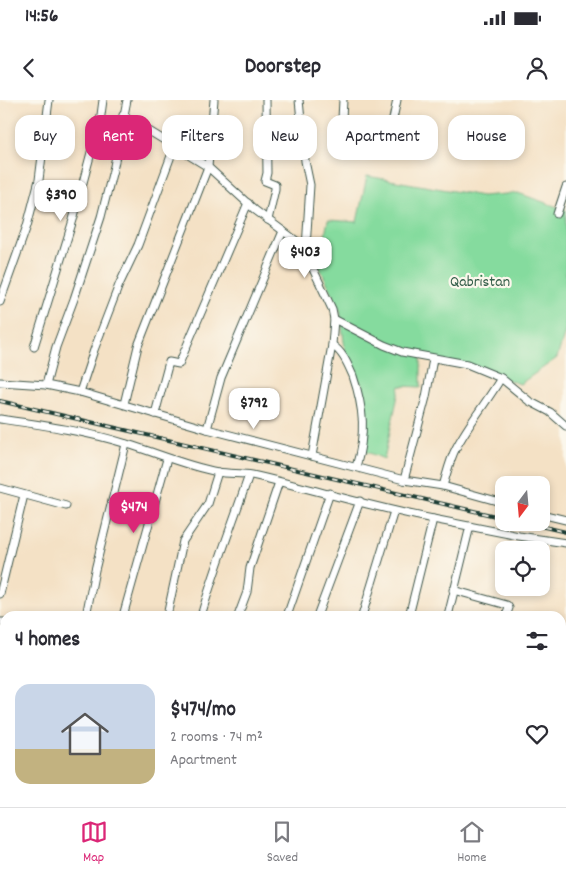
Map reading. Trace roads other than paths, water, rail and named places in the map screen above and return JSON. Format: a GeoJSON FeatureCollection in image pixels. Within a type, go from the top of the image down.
{"type":"FeatureCollection","features":[{"type":"Feature","properties":{"kind":"street"},"geometry":{"type":"LineString","coordinates":[[0,302],[27,226],[39,180],[49,100]]}},
{"type":"Feature","properties":{"kind":"street"},"geometry":{"type":"LineString","coordinates":[[34,347],[73,220],[104,100]]}},
{"type":"Feature","properties":{"kind":"street"},"geometry":{"type":"LineString","coordinates":[[123,115],[128,100]]}},
{"type":"Feature","properties":{"kind":"street"},"geometry":{"type":"LineString","coordinates":[[124,404],[138,346],[208,167],[214,100]]}},
{"type":"Feature","properties":{"kind":"street"},"geometry":{"type":"LineString","coordinates":[[266,100],[266,173],[264,179],[275,185],[268,220]]}},
{"type":"Feature","properties":{"kind":"street"},"geometry":{"type":"LineString","coordinates":[[299,100],[305,161],[310,185],[306,248],[312,269],[332,309],[334,319],[332,345],[312,456]]}},
{"type":"Feature","properties":{"kind":"street"},"geometry":{"type":"LineString","coordinates":[[342,115],[343,100]]}},
{"type":"Feature","properties":{"kind":"street"},"geometry":{"type":"LineString","coordinates":[[394,115],[397,100]]}},
{"type":"Feature","properties":{"kind":"street"},"geometry":{"type":"LineString","coordinates":[[46,386],[56,347],[101,216],[115,160]]}},
{"type":"Feature","properties":{"kind":"street"},"geometry":{"type":"LineString","coordinates":[[80,392],[119,285],[138,245],[169,160]]}},
{"type":"Feature","properties":{"kind":"street"},"geometry":{"type":"LineString","coordinates":[[198,160],[208,167],[248,204],[306,248]]}},
{"type":"Feature","properties":{"kind":"street"},"geometry":{"type":"LineString","coordinates":[[557,214],[566,187]]}},
{"type":"Feature","properties":{"kind":"street"},"geometry":{"type":"LineString","coordinates":[[155,414],[169,362],[179,364],[248,204]]}},
{"type":"Feature","properties":{"kind":"street"},"geometry":{"type":"LineString","coordinates":[[207,429],[221,378],[283,231]]}},
{"type":"Feature","properties":{"kind":"street"},"geometry":{"type":"LineString","coordinates":[[334,319],[384,346],[402,352],[467,364],[501,378],[529,400],[550,412],[566,426]]}},
{"type":"Feature","properties":{"kind":"street"},"geometry":{"type":"LineString","coordinates":[[332,345],[339,349],[349,367],[360,397],[363,422],[362,447],[356,467]]}},
{"type":"Feature","properties":{"kind":"street"},"geometry":{"type":"LineString","coordinates":[[404,480],[426,396],[432,358]]}},
{"type":"Feature","properties":{"kind":"street"},"geometry":{"type":"LineString","coordinates":[[443,486],[455,450],[501,378]]}},
{"type":"Feature","properties":{"kind":"street"},"geometry":{"type":"LineString","coordinates":[[0,382],[46,386],[80,392],[207,429],[404,480],[443,486],[495,500]]}},
{"type":"Feature","properties":{"kind":"street"},"geometry":{"type":"LineString","coordinates":[[0,419],[52,427],[126,444],[167,459],[218,472],[249,475],[330,493],[394,511],[566,543]]}},
{"type":"Feature","properties":{"kind":"street"},"geometry":{"type":"LineString","coordinates":[[87,611],[95,570],[126,444]]}},
{"type":"Feature","properties":{"kind":"street"},"geometry":{"type":"LineString","coordinates":[[125,611],[167,459]]}},
{"type":"Feature","properties":{"kind":"street"},"geometry":{"type":"LineString","coordinates":[[168,611],[183,541],[208,504],[218,472]]}},
{"type":"Feature","properties":{"kind":"street"},"geometry":{"type":"LineString","coordinates":[[202,611],[214,570],[249,475]]}},
{"type":"Feature","properties":{"kind":"street"},"geometry":{"type":"LineString","coordinates":[[240,611],[247,592],[250,568],[279,482]]}},
{"type":"Feature","properties":{"kind":"street"},"geometry":{"type":"LineString","coordinates":[[0,488],[66,506]]}},
{"type":"Feature","properties":{"kind":"street"},"geometry":{"type":"LineString","coordinates":[[289,611],[330,493]]}},
{"type":"Feature","properties":{"kind":"street"},"geometry":{"type":"LineString","coordinates":[[0,594],[24,495]]}},
{"type":"Feature","properties":{"kind":"street"},"geometry":{"type":"LineString","coordinates":[[320,611],[360,501]]}},
{"type":"Feature","properties":{"kind":"street"},"geometry":{"type":"LineString","coordinates":[[364,611],[394,511]]}},
{"type":"Feature","properties":{"kind":"street"},"geometry":{"type":"LineString","coordinates":[[550,516],[566,520]]}},
{"type":"Feature","properties":{"kind":"street"},"geometry":{"type":"LineString","coordinates":[[410,611],[433,519]]}},
{"type":"Feature","properties":{"kind":"street"},"geometry":{"type":"LineString","coordinates":[[449,611],[470,526]]}},
{"type":"Feature","properties":{"kind":"street"},"geometry":{"type":"LineString","coordinates":[[453,590],[507,606],[509,608],[508,611]]}},
{"type":"Feature","properties":{"kind":"railway"},"geometry":{"type":"LineString","coordinates":[[0,401],[495,516]]}},
{"type":"Feature","properties":{"kind":"railway"},"geometry":{"type":"LineString","coordinates":[[550,528],[566,532]]}},
{"type":"Feature","properties":{"kind":"park label","name":"Qabristan"},"geometry":{"type":"Point","coordinates":[480,282]}}]}
